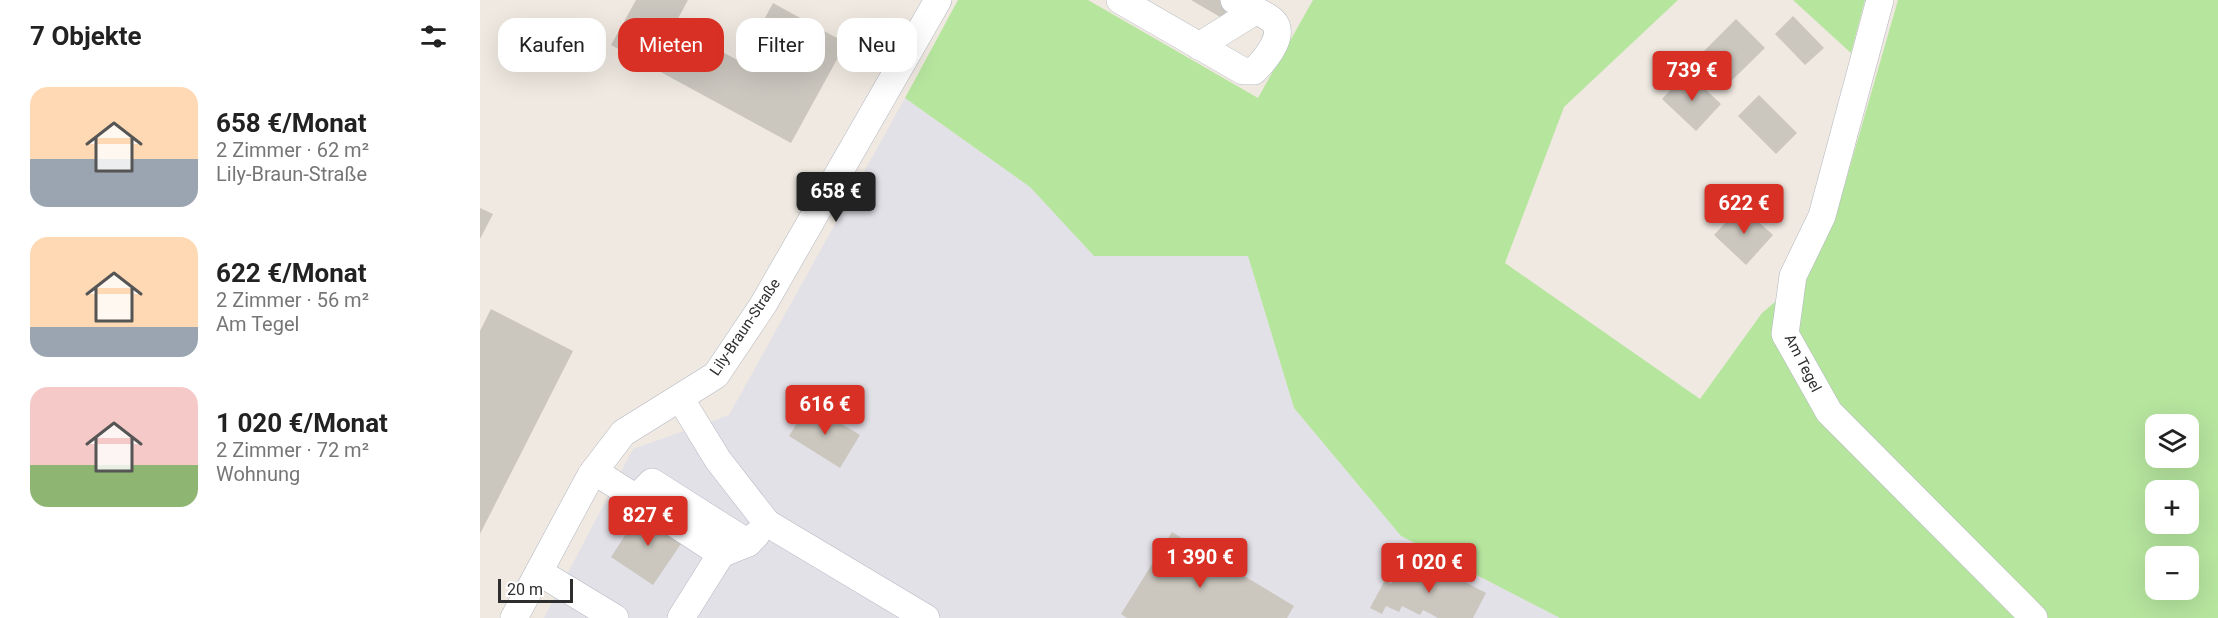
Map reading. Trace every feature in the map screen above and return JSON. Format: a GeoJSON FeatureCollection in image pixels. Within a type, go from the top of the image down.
{"type":"FeatureCollection","features":[{"type":"Feature","properties":{"kind":"street","name":"Lily-Braun-Straße"},"geometry":{"type":"LineString","coordinates":[[514,618],[594,471],[623,433],[716,375],[763,306],[938,0]]}},
{"type":"Feature","properties":{"kind":"street"},"geometry":{"type":"LineString","coordinates":[[1120,0],[1243,71],[1254,71],[1263,62],[1277,37],[1277,28],[1272,20],[1244,5],[1200,46]]}},
{"type":"Feature","properties":{"kind":"street","name":"Am Tegel"},"geometry":{"type":"LineString","coordinates":[[1880,0],[1822,216],[1793,276],[1785,334],[1829,412],[2034,618]]}},
{"type":"Feature","properties":{"kind":"street"},"geometry":{"type":"LineString","coordinates":[[680,398],[718,460],[767,523],[926,618]]}},
{"type":"Feature","properties":{"kind":"street"},"geometry":{"type":"LineString","coordinates":[[594,471],[721,554]]}},
{"type":"Feature","properties":{"kind":"street"},"geometry":{"type":"LineString","coordinates":[[636,498],[652,482],[748,543]]}},
{"type":"Feature","properties":{"kind":"street"},"geometry":{"type":"LineString","coordinates":[[681,618],[721,554],[748,543],[767,523]]}},
{"type":"Feature","properties":{"kind":"street"},"geometry":{"type":"LineString","coordinates":[[538,572],[615,618]]}},
{"type":"Feature","properties":{"kind":"shaded area"},"geometry":{"type":"Polygon","coordinates":[[[905,98],[1030,187],[1094,256],[1248,256],[1294,408],[1401,536],[1560,618],[544,618],[633,449],[729,415],[905,98]]]}},
{"type":"Feature","properties":{"kind":"green space"},"geometry":{"type":"Polygon","coordinates":[[[958,0],[1088,0],[1258,98],[1313,0],[1678,0],[1564,107],[1505,263],[1700,399],[1762,313],[1803,278],[1834,222],[1898,0],[2218,0],[2218,618],[1560,618],[1401,536],[1294,408],[1248,256],[1094,256],[1030,187],[905,98],[958,0]]]}},
{"type":"Feature","properties":{"kind":"green space"},"geometry":{"type":"Polygon","coordinates":[[[1793,0],[1865,0],[1851,53],[1793,0]]]}},
{"type":"Feature","properties":{"kind":"building"},"geometry":{"type":"Polygon","coordinates":[[[636,0],[688,0],[678,18],[626,18],[636,0]]]}},
{"type":"Feature","properties":{"kind":"building"},"geometry":{"type":"Polygon","coordinates":[[[1191,0],[1244,0],[1228,8],[1222,18],[1191,0]]]}},
{"type":"Feature","properties":{"kind":"building"},"geometry":{"type":"Polygon","coordinates":[[[773,3],[800,18],[765,18],[773,3]]]}},
{"type":"Feature","properties":{"kind":"building"},"geometry":{"type":"Polygon","coordinates":[[[1793,16],[1824,48],[1805,65],[1775,34],[1793,16]]]}},
{"type":"Feature","properties":{"kind":"building"},"geometry":{"type":"Polygon","coordinates":[[[1736,19],[1765,48],[1725,87],[1697,58],[1736,19]]]}},
{"type":"Feature","properties":{"kind":"building"},"geometry":{"type":"Polygon","coordinates":[[[825,31],[837,38],[837,59],[791,143],[661,72],[724,72],[724,53],[736,59],[736,72],[825,72],[825,31]]]}},
{"type":"Feature","properties":{"kind":"building"},"geometry":{"type":"Polygon","coordinates":[[[618,32],[618,49],[611,45],[618,32]]]}},
{"type":"Feature","properties":{"kind":"building"},"geometry":{"type":"Polygon","coordinates":[[[1687,72],[1721,104],[1696,131],[1662,99],[1687,72]]]}},
{"type":"Feature","properties":{"kind":"building"},"geometry":{"type":"Polygon","coordinates":[[[1759,95],[1797,133],[1776,154],[1738,116],[1759,95]]]}},
{"type":"Feature","properties":{"kind":"building"},"geometry":{"type":"Polygon","coordinates":[[[1741,206],[1773,235],[1746,265],[1714,235],[1741,206]]]}},
{"type":"Feature","properties":{"kind":"building"},"geometry":{"type":"Polygon","coordinates":[[[480,208],[493,214],[480,239],[480,208]]]}},
{"type":"Feature","properties":{"kind":"building"},"geometry":{"type":"Polygon","coordinates":[[[491,309],[573,351],[480,534],[480,331],[491,309]]]}},
{"type":"Feature","properties":{"kind":"building"},"geometry":{"type":"Polygon","coordinates":[[[809,404],[860,435],[840,468],[789,436],[809,404]]]}},
{"type":"Feature","properties":{"kind":"building"},"geometry":{"type":"Polygon","coordinates":[[[642,509],[685,538],[653,585],[611,557],[642,509]]]}},
{"type":"Feature","properties":{"kind":"building"},"geometry":{"type":"Polygon","coordinates":[[[1172,532],[1294,606],[1287,618],[1127,618],[1121,614],[1172,532]]]}},
{"type":"Feature","properties":{"kind":"building"},"geometry":{"type":"Polygon","coordinates":[[[1425,561],[1486,593],[1473,618],[1438,618],[1423,610],[1420,615],[1402,606],[1399,612],[1386,606],[1382,614],[1370,608],[1385,580],[1391,584],[1402,563],[1419,572],[1425,561]]]}}]}
